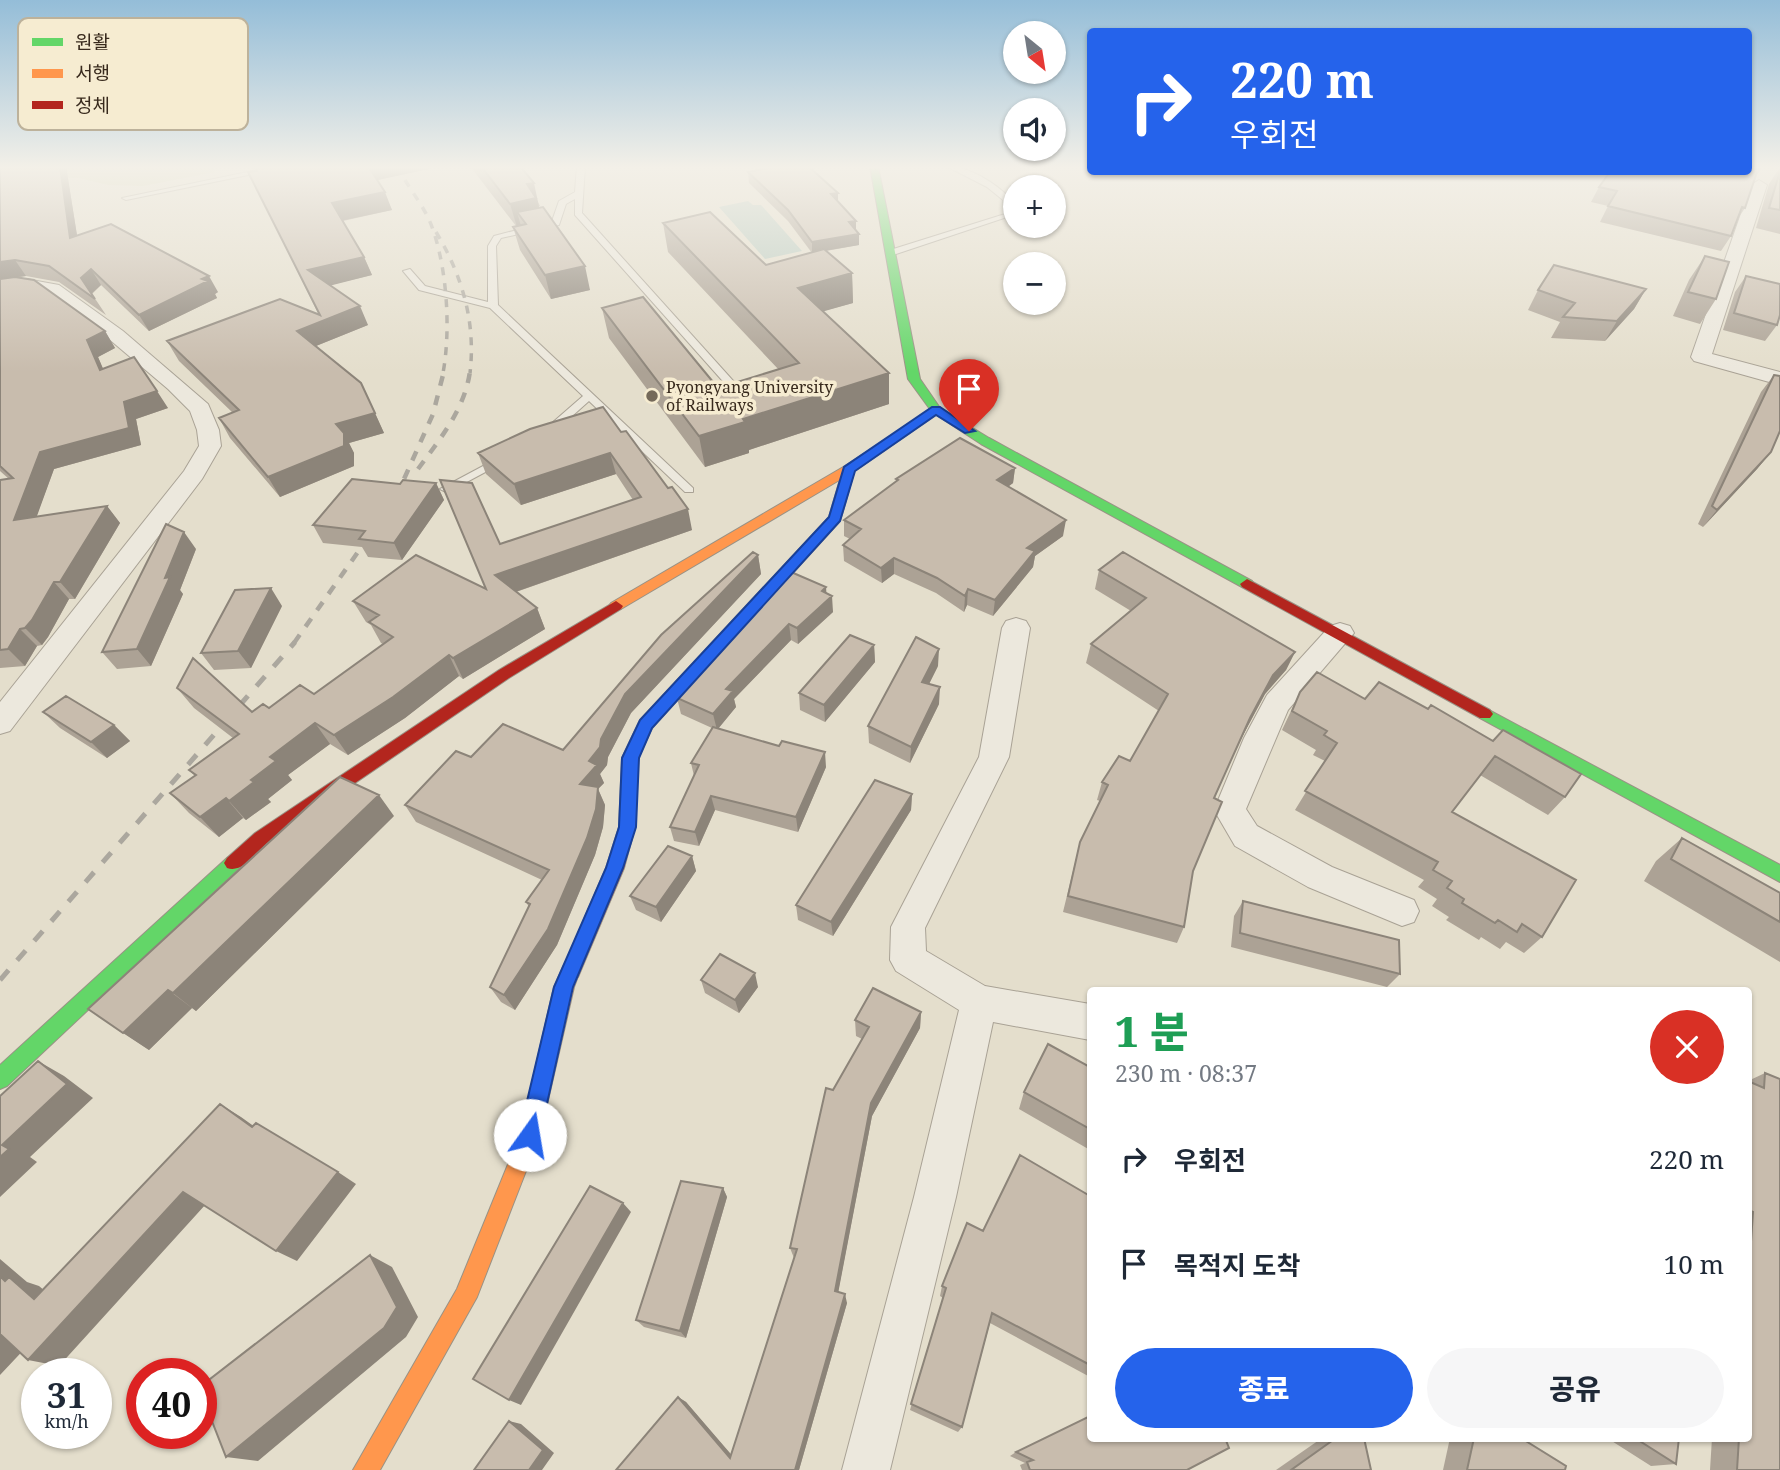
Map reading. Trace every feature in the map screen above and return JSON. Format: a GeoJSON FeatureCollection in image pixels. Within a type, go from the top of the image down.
{"type":"FeatureCollection","features":[{"type":"Feature","properties":{"kind":"street"},"geometry":{"type":"LineString","coordinates":[[886,235],[914,379],[936,410],[985,441],[1780,874]]}},
{"type":"Feature","properties":{"kind":"street"},"geometry":{"type":"LineString","coordinates":[[1742,235],[1701,357],[1780,379]]}},
{"type":"Feature","properties":{"kind":"street"},"geometry":{"type":"LineString","coordinates":[[0,288],[26,285],[52,289],[116,335],[200,409],[208,430],[210,446],[194,474],[0,723]]}},
{"type":"Feature","properties":{"kind":"street"},"geometry":{"type":"LineString","coordinates":[[0,1079],[261,838],[504,674],[692,559],[849,469],[936,410]]}},
{"type":"Feature","properties":{"kind":"street"},"geometry":{"type":"LineString","coordinates":[[366,1470],[465,1297],[530,1135],[564,987],[615,868],[627,827],[631,758],[646,724],[835,518],[849,469]]}},
{"type":"Feature","properties":{"kind":"street"},"geometry":{"type":"LineString","coordinates":[[1016,628],[994,757],[908,927],[908,960],[979,1002],[1087,1021]]}},
{"type":"Feature","properties":{"kind":"street"},"geometry":{"type":"LineString","coordinates":[[1340,633],[1277,703],[1259,738],[1230,810],[1246,836],[1320,877],[1402,911]]}},
{"type":"Feature","properties":{"kind":"street"},"geometry":{"type":"LineString","coordinates":[[866,1470],[932,1210],[979,1002]]}},
{"type":"Feature","properties":{"kind":"lane"},"geometry":{"type":"LineString","coordinates":[[493,306],[492,246],[498,236],[504,235]]}},
{"type":"Feature","properties":{"kind":"lane"},"geometry":{"type":"LineString","coordinates":[[597,235],[740,394]]}},
{"type":"Feature","properties":{"kind":"lane"},"geometry":{"type":"LineString","coordinates":[[890,253],[948,235]]}},
{"type":"Feature","properties":{"kind":"lane"},"geometry":{"type":"LineString","coordinates":[[407,271],[422,288],[493,306],[689,490]]}},
{"type":"Feature","properties":{"kind":"lane"},"geometry":{"type":"LineString","coordinates":[[540,437],[589,396]]}},
{"type":"Feature","properties":{"kind":"lane"},"geometry":{"type":"LineString","coordinates":[[446,489],[508,456]]}},
{"type":"Feature","properties":{"kind":"shaded area"},"geometry":{"type":"Polygon","coordinates":[[[743,235],[787,235],[802,251],[765,259],[743,235]]]}},
{"type":"Feature","properties":{"kind":"building"},"geometry":{"type":"Polygon","coordinates":[[[0,235],[70,235],[70,238],[80,235],[131,235],[209,276],[202,279],[208,281],[139,315],[91,269],[81,278],[95,299],[49,266],[15,260],[0,262],[0,235]]]}},
{"type":"Feature","properties":{"kind":"building"},"geometry":{"type":"Polygon","coordinates":[[[280,235],[351,235],[364,257],[308,270],[360,306],[297,331],[361,383],[375,413],[336,424],[344,433],[344,446],[268,477],[219,418],[239,410],[167,341],[280,299],[320,315],[280,235]]]}},
{"type":"Feature","properties":{"kind":"building"},"geometry":{"type":"Polygon","coordinates":[[[518,235],[563,235],[585,266],[545,275],[518,235]]]}},
{"type":"Feature","properties":{"kind":"building"},"geometry":{"type":"Polygon","coordinates":[[[674,235],[734,235],[766,265],[824,249],[852,273],[798,288],[889,373],[743,419],[745,422],[699,436],[602,308],[643,297],[718,388],[799,363],[674,235]]]}},
{"type":"Feature","properties":{"kind":"building"},"geometry":{"type":"Polygon","coordinates":[[[806,235],[855,235],[812,242],[806,235]]]}},
{"type":"Feature","properties":{"kind":"building"},"geometry":{"type":"Polygon","coordinates":[[[1705,256],[1729,262],[1716,299],[1688,292],[1705,256]]]}},
{"type":"Feature","properties":{"kind":"building"},"geometry":{"type":"Polygon","coordinates":[[[1554,265],[1646,289],[1617,321],[1563,317],[1575,303],[1538,290],[1554,265]]]}},
{"type":"Feature","properties":{"kind":"building"},"geometry":{"type":"Polygon","coordinates":[[[1746,276],[1780,284],[1780,315],[1777,325],[1734,313],[1746,276]]]}},
{"type":"Feature","properties":{"kind":"building"},"geometry":{"type":"Polygon","coordinates":[[[15,277],[34,280],[105,331],[87,340],[100,370],[134,357],[157,391],[124,402],[129,428],[40,452],[14,520],[107,506],[60,582],[54,582],[32,620],[25,628],[20,629],[8,649],[0,650],[0,480],[13,478],[0,466],[0,279],[15,277]]]}},
{"type":"Feature","properties":{"kind":"building"},"geometry":{"type":"Polygon","coordinates":[[[1774,375],[1780,376],[1780,431],[1771,452],[1717,510],[1712,506],[1774,375]]]}},
{"type":"Feature","properties":{"kind":"building"},"geometry":{"type":"Polygon","coordinates":[[[603,407],[621,432],[626,431],[668,488],[672,487],[688,509],[495,575],[537,608],[453,658],[449,655],[393,697],[334,735],[315,723],[270,757],[276,761],[251,780],[254,782],[229,801],[226,798],[200,817],[170,793],[196,775],[189,770],[239,734],[177,688],[193,658],[252,712],[263,704],[269,708],[300,685],[314,694],[393,637],[369,622],[379,615],[353,601],[416,555],[486,589],[440,480],[472,483],[500,544],[641,497],[610,453],[514,484],[478,453],[530,429],[603,407]]]}},
{"type":"Feature","properties":{"kind":"building"},"geometry":{"type":"Polygon","coordinates":[[[960,438],[1015,468],[997,480],[1066,520],[1027,548],[1035,551],[995,600],[968,589],[965,596],[937,578],[894,558],[881,568],[843,545],[861,529],[844,520],[898,480],[896,479],[960,438]]]}},
{"type":"Feature","properties":{"kind":"building"},"geometry":{"type":"Polygon","coordinates":[[[352,479],[400,484],[403,480],[436,483],[394,543],[359,539],[365,531],[313,525],[352,479]]]}},
{"type":"Feature","properties":{"kind":"building"},"geometry":{"type":"Polygon","coordinates":[[[166,524],[184,532],[165,578],[170,577],[137,649],[102,652],[166,524]]]}},
{"type":"Feature","properties":{"kind":"building"},"geometry":{"type":"Polygon","coordinates":[[[753,552],[758,555],[625,694],[601,739],[600,747],[589,761],[597,765],[580,784],[598,787],[596,809],[587,838],[548,929],[504,995],[490,987],[530,904],[526,902],[549,870],[405,805],[456,751],[471,757],[503,724],[563,750],[661,635],[753,552]]]}},
{"type":"Feature","properties":{"kind":"building"},"geometry":{"type":"Polygon","coordinates":[[[1123,552],[1295,652],[1273,675],[1250,718],[1214,798],[1222,802],[1193,871],[1184,927],[1068,896],[1080,842],[1108,785],[1102,782],[1119,756],[1130,761],[1168,694],[1091,644],[1146,598],[1099,570],[1123,552]]]}},
{"type":"Feature","properties":{"kind":"building"},"geometry":{"type":"Polygon","coordinates":[[[791,572],[826,587],[822,591],[832,596],[797,628],[789,624],[726,689],[733,691],[713,714],[677,698],[791,572]]]}},
{"type":"Feature","properties":{"kind":"building"},"geometry":{"type":"Polygon","coordinates":[[[271,588],[238,651],[201,653],[235,590],[271,588]]]}},
{"type":"Feature","properties":{"kind":"building"},"geometry":{"type":"Polygon","coordinates":[[[850,635],[874,645],[824,705],[799,693],[850,635]]]}},
{"type":"Feature","properties":{"kind":"building"},"geometry":{"type":"Polygon","coordinates":[[[916,637],[939,649],[922,682],[940,687],[911,747],[868,726],[916,637]]]}},
{"type":"Feature","properties":{"kind":"building"},"geometry":{"type":"Polygon","coordinates":[[[1317,672],[1365,699],[1379,682],[1428,709],[1431,705],[1493,741],[1503,730],[1581,774],[1565,797],[1495,756],[1452,812],[1576,880],[1542,937],[1522,924],[1517,932],[1498,920],[1495,923],[1462,903],[1464,899],[1447,888],[1452,881],[1433,870],[1438,862],[1305,791],[1337,743],[1324,735],[1327,731],[1292,711],[1300,692],[1317,672]]]}},
{"type":"Feature","properties":{"kind":"building"},"geometry":{"type":"Polygon","coordinates":[[[66,696],[114,725],[91,742],[43,712],[66,696]]]}},
{"type":"Feature","properties":{"kind":"building"},"geometry":{"type":"Polygon","coordinates":[[[713,727],[779,746],[782,741],[825,752],[796,817],[711,796],[695,832],[670,827],[699,765],[691,763],[713,727]]]}},
{"type":"Feature","properties":{"kind":"building"},"geometry":{"type":"Polygon","coordinates":[[[340,777],[379,795],[173,993],[168,990],[123,1033],[88,1009],[340,777]]]}},
{"type":"Feature","properties":{"kind":"building"},"geometry":{"type":"Polygon","coordinates":[[[875,780],[912,794],[831,922],[796,905],[875,780]]]}},
{"type":"Feature","properties":{"kind":"building"},"geometry":{"type":"Polygon","coordinates":[[[1682,838],[1780,893],[1780,922],[1671,859],[1682,838]]]}},
{"type":"Feature","properties":{"kind":"building"},"geometry":{"type":"Polygon","coordinates":[[[668,846],[692,856],[656,907],[630,896],[668,846]]]}},
{"type":"Feature","properties":{"kind":"building"},"geometry":{"type":"Polygon","coordinates":[[[1243,901],[1399,940],[1400,974],[1240,933],[1243,901]]]}},
{"type":"Feature","properties":{"kind":"building"},"geometry":{"type":"Polygon","coordinates":[[[720,954],[755,973],[735,1000],[701,980],[720,954]]]}},
{"type":"Feature","properties":{"kind":"building"},"geometry":{"type":"Polygon","coordinates":[[[873,988],[921,1012],[871,1103],[835,1291],[845,1294],[795,1470],[616,1470],[678,1397],[730,1458],[797,1249],[790,1248],[826,1088],[833,1090],[869,1027],[855,1020],[873,988]]]}},
{"type":"Feature","properties":{"kind":"building"},"geometry":{"type":"Polygon","coordinates":[[[1048,1044],[1087,1065],[1087,1127],[1024,1092],[1048,1044]]]}},
{"type":"Feature","properties":{"kind":"building"},"geometry":{"type":"Polygon","coordinates":[[[38,1061],[67,1084],[2,1145],[9,1149],[0,1157],[0,1096],[38,1061]]]}},
{"type":"Feature","properties":{"kind":"building"},"geometry":{"type":"Polygon","coordinates":[[[1765,1073],[1780,1079],[1780,1470],[1737,1470],[1739,1442],[1752,1442],[1752,1083],[1764,1088],[1765,1073]]]}},
{"type":"Feature","properties":{"kind":"building"},"geometry":{"type":"Polygon","coordinates":[[[220,1104],[252,1127],[256,1123],[338,1172],[276,1251],[183,1192],[30,1358],[26,1358],[0,1334],[0,1276],[5,1281],[9,1277],[34,1299],[220,1104]]]}},
{"type":"Feature","properties":{"kind":"building"},"geometry":{"type":"Polygon","coordinates":[[[1020,1155],[1087,1194],[1087,1363],[992,1313],[962,1427],[911,1404],[946,1288],[942,1286],[967,1223],[983,1231],[1020,1155]]]}},
{"type":"Feature","properties":{"kind":"building"},"geometry":{"type":"Polygon","coordinates":[[[681,1181],[723,1188],[680,1331],[636,1320],[681,1181]]]}},
{"type":"Feature","properties":{"kind":"building"},"geometry":{"type":"Polygon","coordinates":[[[590,1186],[623,1203],[509,1400],[473,1379],[590,1186]]]}},
{"type":"Feature","properties":{"kind":"building"},"geometry":{"type":"Polygon","coordinates":[[[370,1255],[397,1307],[384,1328],[226,1457],[217,1434],[217,1374],[370,1255]]]}},
{"type":"Feature","properties":{"kind":"building"},"geometry":{"type":"Polygon","coordinates":[[[1087,1417],[1087,1442],[1227,1442],[1229,1448],[1187,1470],[1030,1470],[1027,1462],[1033,1460],[1016,1452],[1087,1417]]]}},
{"type":"Feature","properties":{"kind":"building"},"geometry":{"type":"Polygon","coordinates":[[[509,1421],[543,1450],[529,1470],[474,1470],[509,1421]]]}},
{"type":"Feature","properties":{"kind":"building"},"geometry":{"type":"Polygon","coordinates":[[[1330,1442],[1365,1442],[1371,1470],[1291,1470],[1330,1442]]]}},
{"type":"Feature","properties":{"kind":"building"},"geometry":{"type":"Polygon","coordinates":[[[1473,1442],[1527,1442],[1566,1466],[1565,1470],[1467,1470],[1473,1442]]]}},
{"type":"Feature","properties":{"kind":"building"},"geometry":{"type":"Polygon","coordinates":[[[1641,1442],[1679,1442],[1676,1464],[1641,1442]]]}},
{"type":"Feature","properties":{"kind":"railway"},"geometry":{"type":"LineString","coordinates":[[434,235],[446,299],[447,338],[443,373]]}},
{"type":"Feature","properties":{"kind":"railway"},"geometry":{"type":"LineString","coordinates":[[437,235],[460,282],[469,317],[470,373]]}},
{"type":"Feature","properties":{"kind":"railway"},"geometry":{"type":"LineString","coordinates":[[396,497],[433,414],[444,371]]}},
{"type":"Feature","properties":{"kind":"railway"},"geometry":{"type":"LineString","coordinates":[[418,469],[457,411],[470,371]]}},
{"type":"Feature","properties":{"kind":"railway"},"geometry":{"type":"LineString","coordinates":[[294,643],[372,532]]}},
{"type":"Feature","properties":{"kind":"railway"},"geometry":{"type":"LineString","coordinates":[[0,980],[295,642]]}},
{"type":"Feature","properties":{"kind":"traffic: fast"},"geometry":{"type":"LineString","coordinates":[[887,235],[914,379],[936,410],[985,441],[1247,584]]}},
{"type":"Feature","properties":{"kind":"traffic: fast"},"geometry":{"type":"LineString","coordinates":[[1485,714],[1780,874]]}},
{"type":"Feature","properties":{"kind":"traffic: fast"},"geometry":{"type":"LineString","coordinates":[[0,1079],[233,863]]}},
{"type":"Feature","properties":{"kind":"traffic: slow"},"geometry":{"type":"LineString","coordinates":[[616,606],[849,469],[936,410]]}},
{"type":"Feature","properties":{"kind":"traffic: slow"},"geometry":{"type":"LineString","coordinates":[[366,1470],[465,1297],[530,1135],[564,987],[571,971]]}},
{"type":"Feature","properties":{"kind":"traffic: jam"},"geometry":{"type":"LineString","coordinates":[[571,971],[615,868],[627,827],[630,758],[646,724],[835,518],[849,469]]}},
{"type":"Feature","properties":{"kind":"traffic: jam"},"geometry":{"type":"LineString","coordinates":[[1247,584],[1485,714]]}},
{"type":"Feature","properties":{"kind":"traffic: jam"},"geometry":{"type":"LineString","coordinates":[[233,863],[261,838],[504,674],[616,606]]}},
{"type":"Feature","properties":{"kind":"place","name":"Pyongyang University of Railways"},"geometry":{"type":"Point","coordinates":[652,396]}},
{"type":"Feature","properties":{"kind":"route"},"geometry":{"type":"LineString","coordinates":[[530,1135],[564,987],[615,868],[627,827],[631,758],[646,724],[835,518],[849,469],[936,410],[969,431]]}}]}
